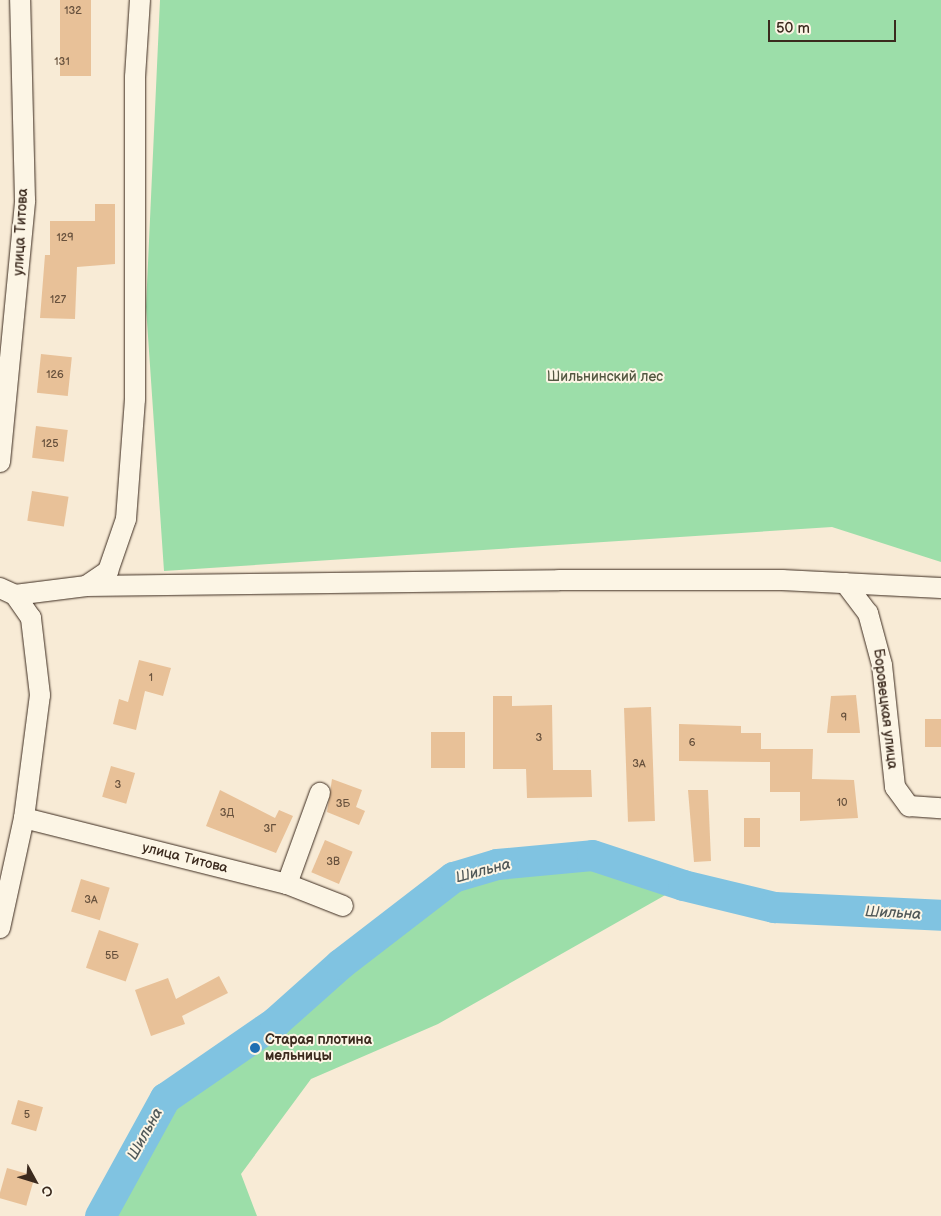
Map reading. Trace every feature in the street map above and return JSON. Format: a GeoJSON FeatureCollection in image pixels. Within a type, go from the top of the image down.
{"type":"FeatureCollection","features":[{"type":"Feature","properties":{"kind":"street","name":"улица Титова"},"geometry":{"type":"LineString","coordinates":[[0,462],[25,200],[20,0]]}},
{"type":"Feature","properties":{"kind":"street"},"geometry":{"type":"LineString","coordinates":[[86,586],[108,571],[126,519],[135,399],[135,77],[140,0]]}},
{"type":"Feature","properties":{"kind":"street"},"geometry":{"type":"LineString","coordinates":[[8,592],[86,586],[558,580],[845,583],[941,588]]}},
{"type":"Feature","properties":{"kind":"street","name":"Боровецкая улица"},"geometry":{"type":"LineString","coordinates":[[845,583],[868,613],[880,656],[895,787],[909,806],[941,808]]}},
{"type":"Feature","properties":{"kind":"street"},"geometry":{"type":"LineString","coordinates":[[0,928],[24,818],[40,695],[31,618],[8,592]]}},
{"type":"Feature","properties":{"kind":"street"},"geometry":{"type":"LineString","coordinates":[[287,884],[320,793]]}},
{"type":"Feature","properties":{"kind":"street","name":"улица Титова"},"geometry":{"type":"LineString","coordinates":[[24,818],[287,884],[343,906]]}},
{"type":"Feature","properties":{"kind":"green space","name":"Шильнинский лес"},"geometry":{"type":"Polygon","coordinates":[[[160,0],[941,0],[941,562],[832,527],[164,571],[146,307],[160,0]]]}},
{"type":"Feature","properties":{"kind":"green space"},"geometry":{"type":"Polygon","coordinates":[[[592,855],[683,885],[438,1024],[311,1079],[241,1174],[257,1216],[100,1216],[165,1098],[275,1022],[340,964],[453,877],[497,864],[592,855]]]}},
{"type":"Feature","properties":{"kind":"building"},"geometry":{"type":"Polygon","coordinates":[[[60,0],[91,0],[91,76],[60,76],[60,0]]]}},
{"type":"Feature","properties":{"kind":"building"},"geometry":{"type":"Polygon","coordinates":[[[95,204],[115,204],[115,264],[77,267],[75,319],[40,318],[45,255],[50,255],[50,221],[95,221],[95,204]]]}},
{"type":"Feature","properties":{"kind":"building"},"geometry":{"type":"Polygon","coordinates":[[[41,354],[72,357],[68,396],[37,393],[41,354]]]}},
{"type":"Feature","properties":{"kind":"building"},"geometry":{"type":"Polygon","coordinates":[[[36,426],[68,430],[64,462],[32,458],[36,426]]]}},
{"type":"Feature","properties":{"kind":"building"},"geometry":{"type":"Polygon","coordinates":[[[32,491],[69,497],[64,526],[27,521],[32,491]]]}},
{"type":"Feature","properties":{"kind":"building"},"geometry":{"type":"Polygon","coordinates":[[[139,660],[171,668],[163,696],[145,691],[136,730],[113,724],[119,699],[128,702],[139,660]]]}},
{"type":"Feature","properties":{"kind":"building"},"geometry":{"type":"Polygon","coordinates":[[[856,695],[860,733],[827,733],[831,696],[856,695]]]}},
{"type":"Feature","properties":{"kind":"building"},"geometry":{"type":"Polygon","coordinates":[[[493,696],[512,696],[512,706],[552,705],[553,770],[591,770],[592,797],[527,798],[526,769],[493,769],[493,696]]]}},
{"type":"Feature","properties":{"kind":"building"},"geometry":{"type":"Polygon","coordinates":[[[651,707],[655,821],[628,822],[624,708],[651,707]]]}},
{"type":"Feature","properties":{"kind":"building"},"geometry":{"type":"Polygon","coordinates":[[[925,719],[941,719],[941,747],[925,747],[925,719]]]}},
{"type":"Feature","properties":{"kind":"building"},"geometry":{"type":"Polygon","coordinates":[[[679,724],[741,726],[741,733],[761,733],[761,749],[813,749],[812,779],[854,780],[858,818],[800,821],[800,792],[770,792],[770,762],[679,761],[679,724]]]}},
{"type":"Feature","properties":{"kind":"building"},"geometry":{"type":"Polygon","coordinates":[[[431,732],[465,732],[465,768],[431,768],[431,732]]]}},
{"type":"Feature","properties":{"kind":"building"},"geometry":{"type":"Polygon","coordinates":[[[111,766],[135,773],[126,804],[102,797],[111,766]]]}},
{"type":"Feature","properties":{"kind":"building"},"geometry":{"type":"Polygon","coordinates":[[[332,779],[362,790],[356,807],[365,811],[359,825],[327,812],[332,779]]]}},
{"type":"Feature","properties":{"kind":"building"},"geometry":{"type":"Polygon","coordinates":[[[220,790],[275,818],[279,810],[293,816],[276,853],[206,826],[220,790]]]}},
{"type":"Feature","properties":{"kind":"building"},"geometry":{"type":"Polygon","coordinates":[[[688,790],[708,790],[711,861],[694,862],[688,790]]]}},
{"type":"Feature","properties":{"kind":"building"},"geometry":{"type":"Polygon","coordinates":[[[744,818],[760,818],[760,847],[744,847],[744,818]]]}},
{"type":"Feature","properties":{"kind":"building"},"geometry":{"type":"Polygon","coordinates":[[[325,840],[353,852],[339,884],[311,872],[325,840]]]}},
{"type":"Feature","properties":{"kind":"building"},"geometry":{"type":"Polygon","coordinates":[[[81,879],[110,888],[100,920],[71,912],[81,879]]]}},
{"type":"Feature","properties":{"kind":"building"},"geometry":{"type":"Polygon","coordinates":[[[99,930],[139,944],[126,981],[86,968],[99,930]]]}},
{"type":"Feature","properties":{"kind":"building"},"geometry":{"type":"Polygon","coordinates":[[[219,976],[228,993],[182,1016],[185,1024],[151,1036],[135,990],[168,978],[176,999],[219,976]]]}},
{"type":"Feature","properties":{"kind":"building"},"geometry":{"type":"Polygon","coordinates":[[[18,1100],[43,1107],[36,1131],[11,1124],[18,1100]]]}},
{"type":"Feature","properties":{"kind":"building"},"geometry":{"type":"Polygon","coordinates":[[[7,1168],[35,1176],[26,1206],[0,1198],[7,1168]]]}},
{"type":"Feature","properties":{"kind":"waterway","name":"Шильна"},"geometry":{"type":"LineString","coordinates":[[100,1216],[165,1098],[275,1022],[340,964],[453,877],[497,864],[592,855],[683,885],[774,907],[941,915]]}},
{"type":"Feature","properties":{"kind":"place","name":"Старая плотина мельницы"},"geometry":{"type":"Point","coordinates":[255,1048]}}]}
